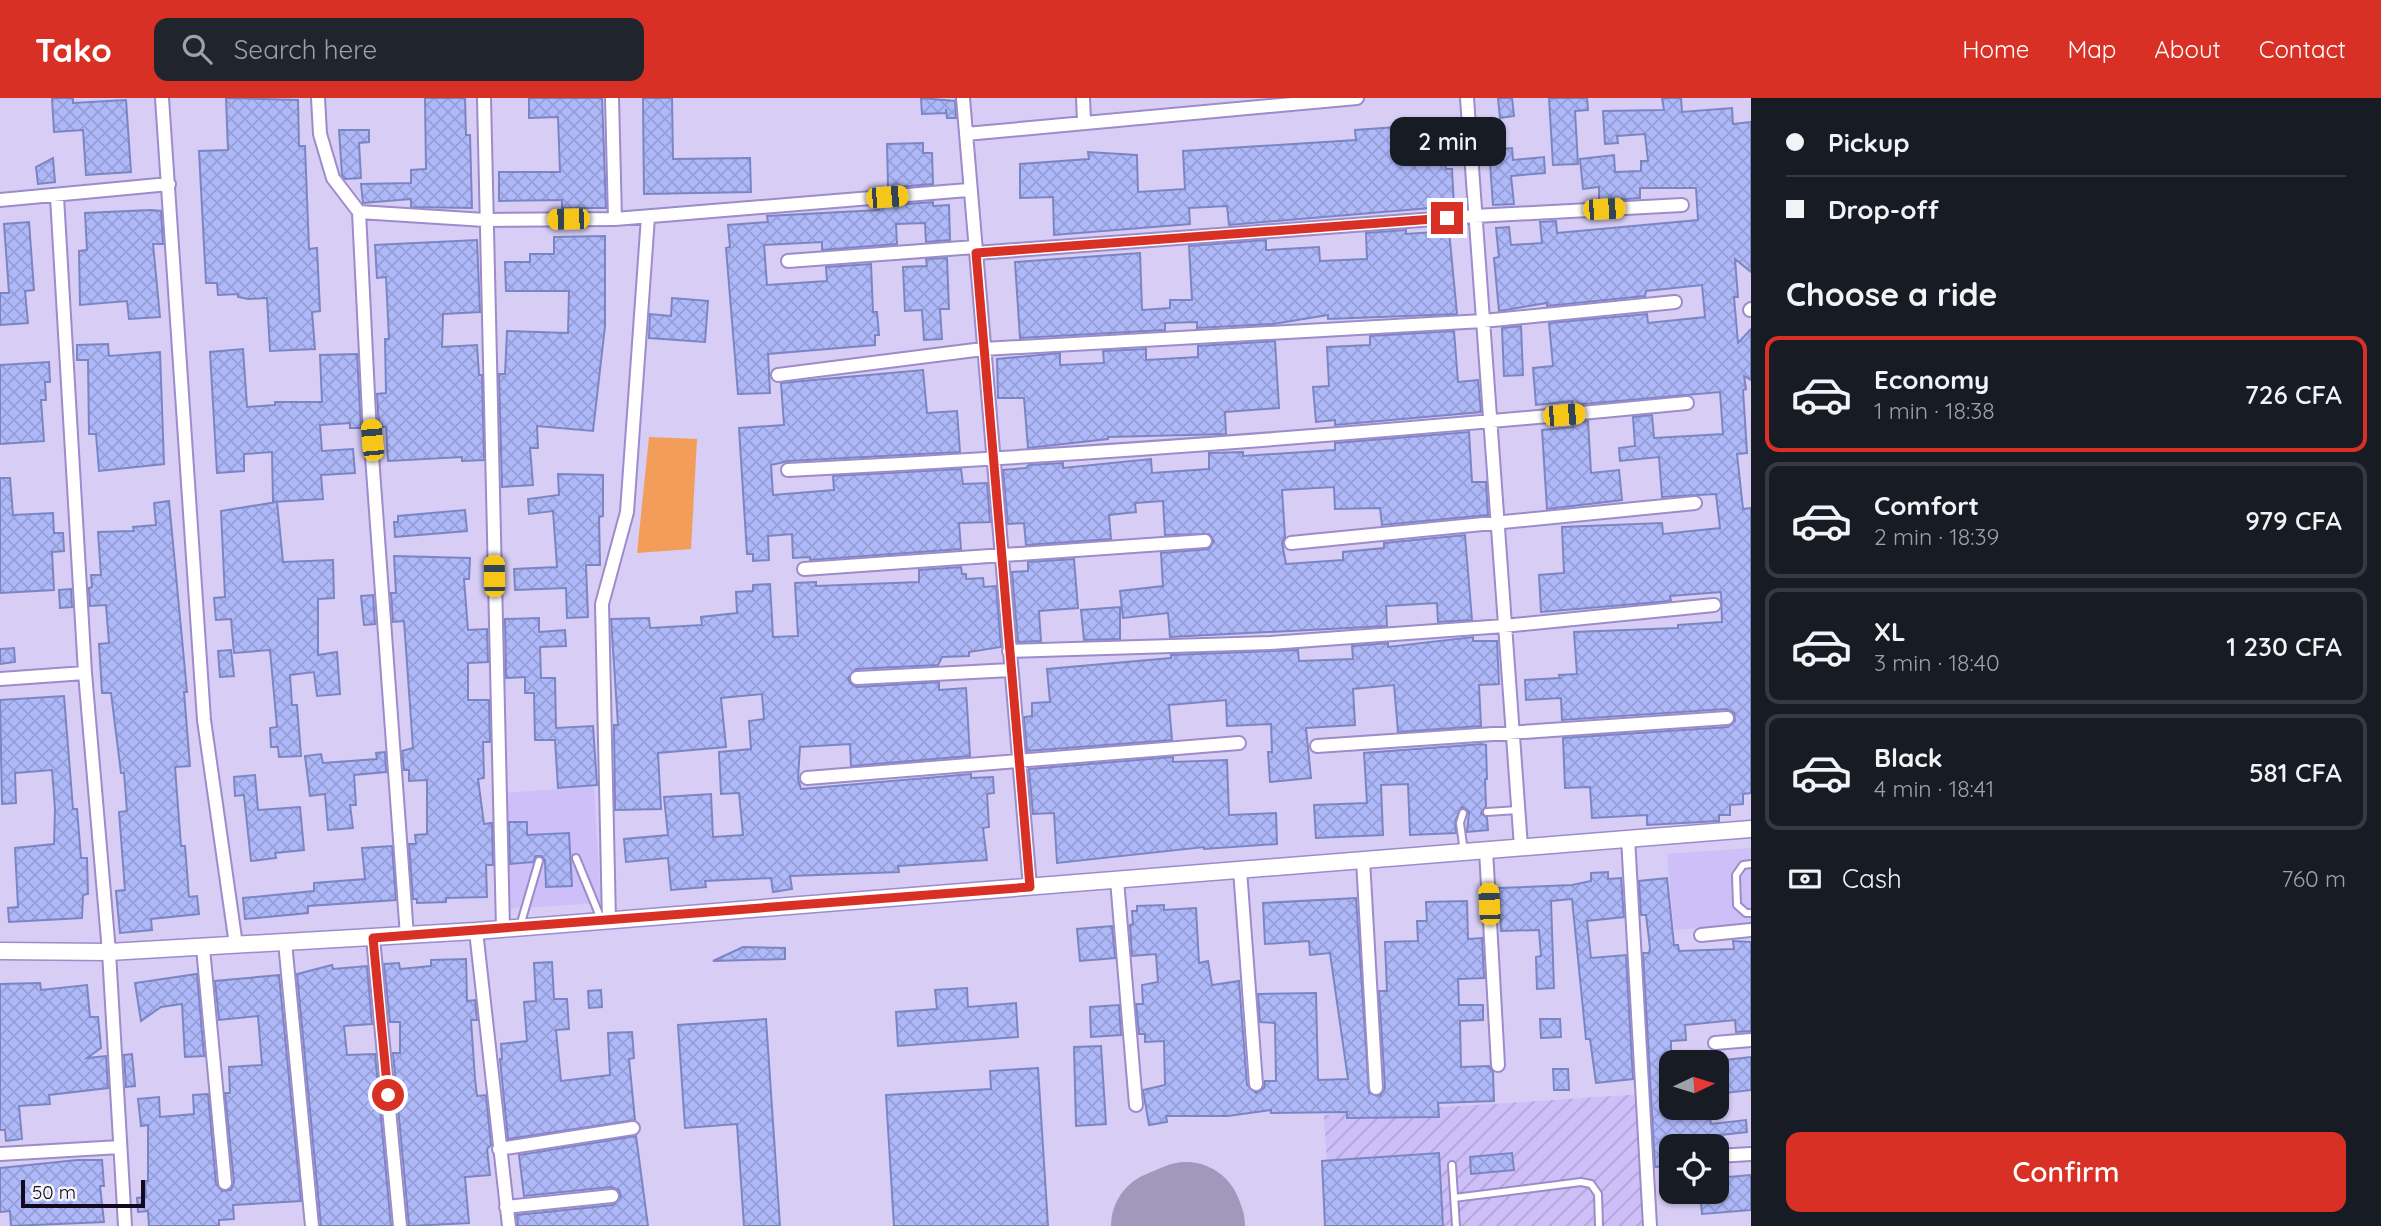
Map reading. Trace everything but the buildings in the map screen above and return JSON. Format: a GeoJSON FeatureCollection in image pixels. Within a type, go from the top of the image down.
{"type":"FeatureCollection","features":[{"type":"Feature","properties":{"kind":"street"},"geometry":{"type":"LineString","coordinates":[[162,98],[204,720],[236,945]]}},
{"type":"Feature","properties":{"kind":"street"},"geometry":{"type":"LineString","coordinates":[[318,98],[320,134],[333,178],[359,212],[369,415],[407,936]]}},
{"type":"Feature","properties":{"kind":"street"},"geometry":{"type":"LineString","coordinates":[[484,98],[503,929]]}},
{"type":"Feature","properties":{"kind":"street"},"geometry":{"type":"LineString","coordinates":[[612,98],[615,219]]}},
{"type":"Feature","properties":{"kind":"street"},"geometry":{"type":"LineString","coordinates":[[963,98],[968,190],[1030,887]]}},
{"type":"Feature","properties":{"kind":"street"},"geometry":{"type":"LineString","coordinates":[[1083,98],[1084,122]]}},
{"type":"Feature","properties":{"kind":"street"},"geometry":{"type":"LineString","coordinates":[[1203,98],[1204,112]]}},
{"type":"Feature","properties":{"kind":"street"},"geometry":{"type":"LineString","coordinates":[[965,134],[1310,100],[1357,98]]}},
{"type":"Feature","properties":{"kind":"street"},"geometry":{"type":"LineString","coordinates":[[1467,98],[1521,847]]}},
{"type":"Feature","properties":{"kind":"street"},"geometry":{"type":"LineString","coordinates":[[0,200],[57,197],[169,184]]}},
{"type":"Feature","properties":{"kind":"street"},"geometry":{"type":"LineString","coordinates":[[359,212],[485,220],[615,219],[968,190]]}},
{"type":"Feature","properties":{"kind":"street"},"geometry":{"type":"LineString","coordinates":[[57,197],[85,673],[109,952],[125,1226]]}},
{"type":"Feature","properties":{"kind":"street"},"geometry":{"type":"LineString","coordinates":[[788,261],[1682,205]]}},
{"type":"Feature","properties":{"kind":"street"},"geometry":{"type":"LineString","coordinates":[[605,921],[602,604],[627,512],[648,217]]}},
{"type":"Feature","properties":{"kind":"street"},"geometry":{"type":"LineString","coordinates":[[778,375],[983,349],[1483,321],[1675,302]]}},
{"type":"Feature","properties":{"kind":"street"},"geometry":{"type":"LineString","coordinates":[[788,470],[993,460],[1490,422],[1687,403]]}},
{"type":"Feature","properties":{"kind":"street"},"geometry":{"type":"LineString","coordinates":[[1291,543],[1695,503]]}},
{"type":"Feature","properties":{"kind":"street"},"geometry":{"type":"LineString","coordinates":[[804,569],[1205,541]]}},
{"type":"Feature","properties":{"kind":"street"},"geometry":{"type":"LineString","coordinates":[[1009,651],[1270,643],[1504,626],[1714,605]]}},
{"type":"Feature","properties":{"kind":"street"},"geometry":{"type":"LineString","coordinates":[[858,678],[1011,670]]}},
{"type":"Feature","properties":{"kind":"street"},"geometry":{"type":"LineString","coordinates":[[0,678],[85,673]]}},
{"type":"Feature","properties":{"kind":"street"},"geometry":{"type":"LineString","coordinates":[[1317,746],[1727,718]]}},
{"type":"Feature","properties":{"kind":"street"},"geometry":{"type":"LineString","coordinates":[[807,778],[1239,743]]}},
{"type":"Feature","properties":{"kind":"street"},"geometry":{"type":"LineString","coordinates":[[0,951],[109,952],[407,936],[1751,829]]}},
{"type":"Feature","properties":{"kind":"street"},"geometry":{"type":"LineString","coordinates":[[1628,838],[1650,1226]]}},
{"type":"Feature","properties":{"kind":"street"},"geometry":{"type":"LineString","coordinates":[[1486,850],[1498,1065]]}},
{"type":"Feature","properties":{"kind":"street"},"geometry":{"type":"LineString","coordinates":[[1363,860],[1376,1088]]}},
{"type":"Feature","properties":{"kind":"street"},"geometry":{"type":"LineString","coordinates":[[1240,870],[1256,1084]]}},
{"type":"Feature","properties":{"kind":"street"},"geometry":{"type":"LineString","coordinates":[[1117,880],[1136,1105]]}},
{"type":"Feature","properties":{"kind":"street"},"geometry":{"type":"LineString","coordinates":[[1701,935],[1751,930]]}},
{"type":"Feature","properties":{"kind":"street"},"geometry":{"type":"LineString","coordinates":[[476,931],[509,1226]]}},
{"type":"Feature","properties":{"kind":"street"},"geometry":{"type":"LineString","coordinates":[[373,938],[400,1226]]}},
{"type":"Feature","properties":{"kind":"street"},"geometry":{"type":"LineString","coordinates":[[285,942],[312,1226]]}},
{"type":"Feature","properties":{"kind":"street"},"geometry":{"type":"LineString","coordinates":[[203,948],[225,1183]]}},
{"type":"Feature","properties":{"kind":"street"},"geometry":{"type":"LineString","coordinates":[[1714,1043],[1751,1040]]}},
{"type":"Feature","properties":{"kind":"street"},"geometry":{"type":"LineString","coordinates":[[499,1149],[633,1128]]}},
{"type":"Feature","properties":{"kind":"street"},"geometry":{"type":"LineString","coordinates":[[0,1154],[120,1147]]}},
{"type":"Feature","properties":{"kind":"street"},"geometry":{"type":"LineString","coordinates":[[1729,1155],[1751,1154]]}},
{"type":"Feature","properties":{"kind":"street"},"geometry":{"type":"LineString","coordinates":[[506,1207],[612,1196]]}},
{"type":"Feature","properties":{"kind":"lane"},"geometry":{"type":"LineString","coordinates":[[1487,812],[1518,810]]}},
{"type":"Feature","properties":{"kind":"lane"},"geometry":{"type":"LineString","coordinates":[[1463,813],[1460,823],[1464,852]]}},
{"type":"Feature","properties":{"kind":"lane"},"geometry":{"type":"LineString","coordinates":[[576,858],[605,921]]}},
{"type":"Feature","properties":{"kind":"lane"},"geometry":{"type":"LineString","coordinates":[[520,928],[539,861]]}},
{"type":"Feature","properties":{"kind":"lane"},"geometry":{"type":"LineString","coordinates":[[1751,864],[1743,865],[1736,875],[1737,905],[1746,913],[1751,912]]}},
{"type":"Feature","properties":{"kind":"lane"},"geometry":{"type":"LineString","coordinates":[[1452,1165],[1455,1226]]}},
{"type":"Feature","properties":{"kind":"lane"},"geometry":{"type":"LineString","coordinates":[[1454,1198],[1581,1182],[1591,1184],[1598,1194],[1599,1226]]}},
{"type":"Feature","properties":{"kind":"shaded area"},"geometry":{"type":"Polygon","coordinates":[[[649,437],[697,439],[691,549],[637,553],[649,437]]]}},
{"type":"Feature","properties":{"kind":"shaded area"},"geometry":{"type":"Polygon","coordinates":[[[594,787],[601,903],[505,909],[498,793],[594,787]]]}},
{"type":"Feature","properties":{"kind":"shaded area"},"geometry":{"type":"Polygon","coordinates":[[[1751,848],[1751,924],[1674,930],[1667,854],[1751,848]]]}},
{"type":"Feature","properties":{"kind":"shaded area"},"geometry":{"type":"Polygon","coordinates":[[[1645,1094],[1655,1226],[1331,1226],[1324,1115],[1645,1094]]]}},
{"type":"Feature","properties":{"kind":"runway"},"geometry":{"type":"LineString","coordinates":[[1167,1226],[1186,1218],[1189,1226]]}},
{"type":"Feature","properties":{"kind":"route"},"geometry":{"type":"LineString","coordinates":[[388,1095],[373,938],[1030,887],[976,253],[1447,218]]}}]}
